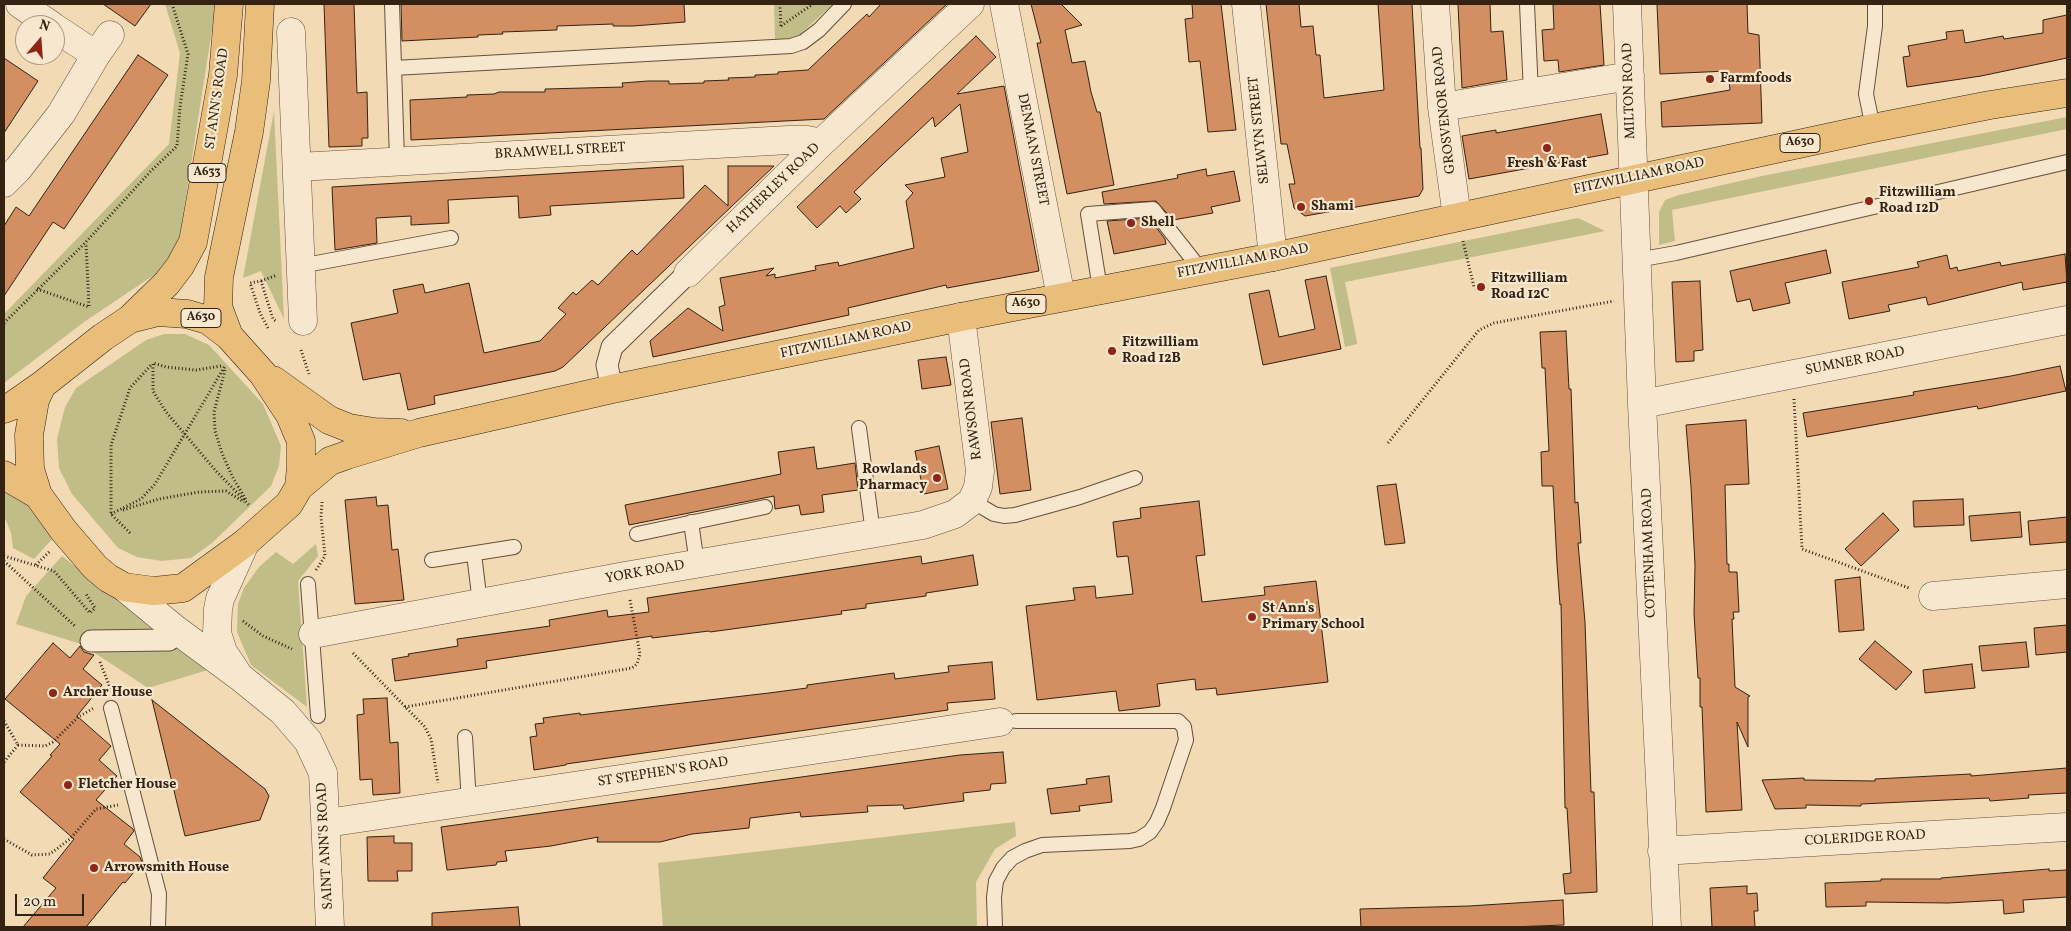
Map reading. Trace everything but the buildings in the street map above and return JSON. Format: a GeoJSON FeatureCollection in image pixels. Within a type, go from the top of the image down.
{"type":"FeatureCollection","features":[{"type":"Feature","properties":{"kind":"main road","name":"ST ANN'S ROAD"},"geometry":{"type":"LineString","coordinates":[[130,319],[167,282],[180,266],[193,242],[223,75],[229,4]]}},
{"type":"Feature","properties":{"kind":"main road","name":"A633"},"geometry":{"type":"LineString","coordinates":[[229,336],[218,307],[219,277],[249,132],[256,81],[260,4]]}},
{"type":"Feature","properties":{"kind":"main road","name":"FITZWILLIAM ROAD"},"geometry":{"type":"LineString","coordinates":[[299,488],[330,460],[419,433],[612,390],[962,317],[1273,257],[1873,128],[1990,105],[2067,93]]}},
{"type":"Feature","properties":{"kind":"main road","name":"A630"},"geometry":{"type":"LineString","coordinates":[[4,409],[12,406],[42,385],[103,337],[130,319],[158,312],[187,314],[208,320],[229,336],[263,374],[290,415],[301,441],[299,488],[289,504],[246,543],[183,588],[154,591],[124,587],[95,567],[64,531],[38,495],[30,469],[29,435],[35,400],[42,385]]}},
{"type":"Feature","properties":{"kind":"main road","name":"FITZWILLIAM ROAD"},"geometry":{"type":"LineString","coordinates":[[263,374],[330,420],[349,428],[374,432],[419,433]]}},
{"type":"Feature","properties":{"kind":"main road","name":"A630"},"geometry":{"type":"LineString","coordinates":[[4,475],[38,495]]}},
{"type":"Feature","properties":{"kind":"street"},"geometry":{"type":"LineString","coordinates":[[20,4],[36,15]]}},
{"type":"Feature","properties":{"kind":"street","name":"HATHERLEY ROAD"},"geometry":{"type":"LineString","coordinates":[[612,390],[607,365],[612,347],[821,143],[970,4]]}},
{"type":"Feature","properties":{"kind":"street","name":"DENMAN STREET"},"geometry":{"type":"LineString","coordinates":[[1004,4],[1061,297]]}},
{"type":"Feature","properties":{"kind":"street","name":"SELWYN STREET"},"geometry":{"type":"LineString","coordinates":[[1246,4],[1273,257]]}},
{"type":"Feature","properties":{"kind":"street","name":"GROSVENOR ROAD"},"geometry":{"type":"LineString","coordinates":[[1435,4],[1442,107],[1457,217]]}},
{"type":"Feature","properties":{"kind":"street","name":"MILTON ROAD"},"geometry":{"type":"LineString","coordinates":[[1627,4],[1634,178]]}},
{"type":"Feature","properties":{"kind":"street"},"geometry":{"type":"LineString","coordinates":[[4,183],[18,169],[61,114],[103,45],[65,32]]}},
{"type":"Feature","properties":{"kind":"street"},"geometry":{"type":"LineString","coordinates":[[291,32],[298,167],[300,266],[292,330]]}},
{"type":"Feature","properties":{"kind":"street"},"geometry":{"type":"LineString","coordinates":[[1442,107],[1531,94],[1630,76]]}},
{"type":"Feature","properties":{"kind":"street","name":"BRAMWELL STREET"},"geometry":{"type":"LineString","coordinates":[[298,167],[397,160],[789,140],[807,140],[821,143]]}},
{"type":"Feature","properties":{"kind":"street","name":"COTTENHAM ROAD"},"geometry":{"type":"LineString","coordinates":[[1634,178],[1642,404],[1667,927]]}},
{"type":"Feature","properties":{"kind":"street","name":"RAWSON ROAD"},"geometry":{"type":"LineString","coordinates":[[962,317],[980,471],[978,486],[972,501]]}},
{"type":"Feature","properties":{"kind":"street","name":"SUMNER ROAD"},"geometry":{"type":"LineString","coordinates":[[1642,404],[2067,320]]}},
{"type":"Feature","properties":{"kind":"street","name":"YORK ROAD"},"geometry":{"type":"LineString","coordinates":[[319,637],[480,603],[923,525],[955,514],[972,501]]}},
{"type":"Feature","properties":{"kind":"street","name":"SAINT ANN'S ROAD"},"geometry":{"type":"LineString","coordinates":[[240,677],[223,652],[217,633],[218,609],[220,599],[246,543]]}},
{"type":"Feature","properties":{"kind":"street"},"geometry":{"type":"LineString","coordinates":[[1933,596],[2067,584]]}},
{"type":"Feature","properties":{"kind":"street","name":"SAINT ANN'S ROAD"},"geometry":{"type":"LineString","coordinates":[[124,587],[181,634],[240,677],[283,712],[308,740],[323,773],[330,927]]}},
{"type":"Feature","properties":{"kind":"street"},"geometry":{"type":"LineString","coordinates":[[91,641],[169,640]]}},
{"type":"Feature","properties":{"kind":"street","name":"ST STEPHEN'S ROAD"},"geometry":{"type":"LineString","coordinates":[[326,823],[1008,721]]}},
{"type":"Feature","properties":{"kind":"street","name":"COLERIDGE ROAD"},"geometry":{"type":"LineString","coordinates":[[1662,851],[2067,827]]}},
{"type":"Feature","properties":{"kind":"lane"},"geometry":{"type":"LineString","coordinates":[[392,4],[397,160]]}},
{"type":"Feature","properties":{"kind":"lane"},"geometry":{"type":"LineString","coordinates":[[394,68],[781,47],[803,42],[819,30],[844,4]]}},
{"type":"Feature","properties":{"kind":"lane"},"geometry":{"type":"LineString","coordinates":[[1526,4],[1531,94]]}},
{"type":"Feature","properties":{"kind":"lane"},"geometry":{"type":"LineString","coordinates":[[1873,128],[1866,94],[1875,26],[1875,4]]}},
{"type":"Feature","properties":{"kind":"lane"},"geometry":{"type":"LineString","coordinates":[[1637,260],[1676,253],[2067,162]]}},
{"type":"Feature","properties":{"kind":"lane"},"geometry":{"type":"LineString","coordinates":[[1100,289],[1088,214],[1153,209],[1201,270]]}},
{"type":"Feature","properties":{"kind":"lane"},"geometry":{"type":"LineString","coordinates":[[300,266],[451,238]]}},
{"type":"Feature","properties":{"kind":"lane"},"geometry":{"type":"LineString","coordinates":[[859,428],[873,533]]}},
{"type":"Feature","properties":{"kind":"lane"},"geometry":{"type":"LineString","coordinates":[[972,501],[994,514],[1004,516],[1016,515],[1080,497],[1135,478]]}},
{"type":"Feature","properties":{"kind":"lane"},"geometry":{"type":"LineString","coordinates":[[637,534],[765,507]]}},
{"type":"Feature","properties":{"kind":"lane"},"geometry":{"type":"LineString","coordinates":[[691,522],[697,564]]}},
{"type":"Feature","properties":{"kind":"lane"},"geometry":{"type":"LineString","coordinates":[[432,560],[514,547]]}},
{"type":"Feature","properties":{"kind":"lane"},"geometry":{"type":"LineString","coordinates":[[474,554],[480,603]]}},
{"type":"Feature","properties":{"kind":"lane"},"geometry":{"type":"LineString","coordinates":[[308,584],[319,637],[318,716]]}},
{"type":"Feature","properties":{"kind":"lane"},"geometry":{"type":"LineString","coordinates":[[111,708],[159,894],[158,927]]}},
{"type":"Feature","properties":{"kind":"lane"},"geometry":{"type":"LineString","coordinates":[[995,927],[994,897],[996,881],[1003,868],[1012,858],[1042,846],[1130,841],[1139,839],[1150,832],[1158,822],[1186,740],[1184,727],[1178,721],[1008,721]]}},
{"type":"Feature","properties":{"kind":"lane"},"geometry":{"type":"LineString","coordinates":[[465,737],[469,803]]}},
{"type":"Feature","properties":{"kind":"path"},"geometry":{"type":"LineString","coordinates":[[4,323],[86,242],[150,172],[177,146],[180,107],[188,54],[172,4]]}},
{"type":"Feature","properties":{"kind":"path"},"geometry":{"type":"LineString","coordinates":[[780,4],[781,47]]}},
{"type":"Feature","properties":{"kind":"path"},"geometry":{"type":"LineString","coordinates":[[781,27],[813,4]]}},
{"type":"Feature","properties":{"kind":"path"},"geometry":{"type":"LineString","coordinates":[[1457,217],[1474,287]]}},
{"type":"Feature","properties":{"kind":"path"},"geometry":{"type":"LineString","coordinates":[[38,289],[89,307],[86,242]]}},
{"type":"Feature","properties":{"kind":"path"},"geometry":{"type":"LineString","coordinates":[[268,328],[260,313],[250,283],[261,281],[273,319],[292,330]]}},
{"type":"Feature","properties":{"kind":"path"},"geometry":{"type":"LineString","coordinates":[[1388,443],[1479,330],[1494,324],[1638,297]]}},
{"type":"Feature","properties":{"kind":"path"},"geometry":{"type":"LineString","coordinates":[[155,363],[166,367],[196,370],[227,364]]}},
{"type":"Feature","properties":{"kind":"path"},"geometry":{"type":"LineString","coordinates":[[155,363],[153,391],[166,412],[249,505]]}},
{"type":"Feature","properties":{"kind":"path"},"geometry":{"type":"LineString","coordinates":[[130,533],[110,514],[111,446],[130,388],[155,363]]}},
{"type":"Feature","properties":{"kind":"path"},"geometry":{"type":"LineString","coordinates":[[110,514],[141,499],[166,468],[221,370],[227,364]]}},
{"type":"Feature","properties":{"kind":"path"},"geometry":{"type":"LineString","coordinates":[[227,364],[214,412],[215,431],[232,476],[249,505]]}},
{"type":"Feature","properties":{"kind":"path"},"geometry":{"type":"LineString","coordinates":[[1793,374],[1802,549],[1933,596]]}},
{"type":"Feature","properties":{"kind":"path"},"geometry":{"type":"LineString","coordinates":[[110,514],[160,499],[199,492],[226,491],[249,505]]}},
{"type":"Feature","properties":{"kind":"path"},"geometry":{"type":"LineString","coordinates":[[308,584],[325,556],[321,517],[322,505]]}},
{"type":"Feature","properties":{"kind":"path"},"geometry":{"type":"LineString","coordinates":[[4,556],[54,571],[90,613],[95,608],[85,592]]}},
{"type":"Feature","properties":{"kind":"path"},"geometry":{"type":"LineString","coordinates":[[4,561],[91,641],[109,685],[111,708],[94,708],[78,717],[53,742],[45,746],[18,745]]}},
{"type":"Feature","properties":{"kind":"path"},"geometry":{"type":"LineString","coordinates":[[405,707],[632,668],[637,664],[640,654],[626,576]]}},
{"type":"Feature","properties":{"kind":"path"},"geometry":{"type":"LineString","coordinates":[[240,619],[263,636],[296,651],[319,637],[405,707],[425,727],[431,739],[436,761],[440,807]]}},
{"type":"Feature","properties":{"kind":"path"},"geometry":{"type":"LineString","coordinates":[[4,721],[18,745]]}},
{"type":"Feature","properties":{"kind":"path"},"geometry":{"type":"LineString","coordinates":[[4,762],[18,745]]}},
{"type":"Feature","properties":{"kind":"path"},"geometry":{"type":"LineString","coordinates":[[4,839],[32,855],[50,854],[70,839],[96,809],[136,801]]}},
{"type":"Feature","properties":{"kind":"shaded area"},"geometry":{"type":"Polygon","coordinates":[[[165,4],[216,4],[178,248],[160,271],[84,322],[4,383],[4,314],[169,144],[180,53],[165,4]]]}},
{"type":"Feature","properties":{"kind":"shaded area"},"geometry":{"type":"Polygon","coordinates":[[[774,4],[833,4],[796,38],[775,39],[774,4]]]}},
{"type":"Feature","properties":{"kind":"shaded area"},"geometry":{"type":"Polygon","coordinates":[[[274,111],[284,319],[261,271],[243,278],[274,111]]]}},
{"type":"Feature","properties":{"kind":"shaded area"},"geometry":{"type":"Polygon","coordinates":[[[2067,117],[2067,129],[1672,210],[1675,241],[1659,245],[1659,212],[1665,200],[1679,195],[1762,176],[2067,117]]]}},
{"type":"Feature","properties":{"kind":"shaded area"},"geometry":{"type":"Polygon","coordinates":[[[1578,218],[1605,231],[1345,282],[1357,344],[1345,347],[1330,268],[1578,218]]]}},
{"type":"Feature","properties":{"kind":"shaded area"},"geometry":{"type":"Polygon","coordinates":[[[164,334],[185,334],[209,345],[263,404],[281,446],[279,466],[271,486],[212,543],[191,558],[162,561],[137,557],[118,548],[72,494],[59,468],[57,439],[65,407],[76,388],[146,340],[164,334]]]}},
{"type":"Feature","properties":{"kind":"shaded area"},"geometry":{"type":"Polygon","coordinates":[[[4,484],[26,502],[54,537],[34,559],[13,548],[11,533],[4,516],[4,484]]]}},
{"type":"Feature","properties":{"kind":"shaded area"},"geometry":{"type":"Polygon","coordinates":[[[316,544],[318,556],[298,581],[307,707],[251,665],[237,632],[238,604],[244,588],[259,567],[276,552],[293,564],[316,544]]]}},
{"type":"Feature","properties":{"kind":"shaded area"},"geometry":{"type":"Polygon","coordinates":[[[62,556],[208,670],[148,688],[81,644],[16,624],[26,596],[62,556]]]}},
{"type":"Feature","properties":{"kind":"shaded area"},"geometry":{"type":"Polygon","coordinates":[[[1015,822],[1016,836],[995,849],[976,882],[977,927],[663,927],[658,863],[1015,822]]]}},
{"type":"Feature","properties":{"kind":"place","name":"Farmfoods"},"geometry":{"type":"Point","coordinates":[1710,79]}},
{"type":"Feature","properties":{"kind":"place","name":"Fresh & Fast"},"geometry":{"type":"Point","coordinates":[1547,148]}},
{"type":"Feature","properties":{"kind":"place","name":"Fitzwilliam Road 12D"},"geometry":{"type":"Point","coordinates":[1869,201]}},
{"type":"Feature","properties":{"kind":"place","name":"Shami"},"geometry":{"type":"Point","coordinates":[1301,207]}},
{"type":"Feature","properties":{"kind":"place","name":"Shell"},"geometry":{"type":"Point","coordinates":[1131,223]}},
{"type":"Feature","properties":{"kind":"place","name":"Fitzwilliam Road 12C"},"geometry":{"type":"Point","coordinates":[1481,287]}},
{"type":"Feature","properties":{"kind":"place","name":"Fitzwilliam Road 12B"},"geometry":{"type":"Point","coordinates":[1112,351]}},
{"type":"Feature","properties":{"kind":"place","name":"Rowlands Pharmacy"},"geometry":{"type":"Point","coordinates":[937,478]}},
{"type":"Feature","properties":{"kind":"place","name":"St Ann's Primary School"},"geometry":{"type":"Point","coordinates":[1252,617]}},
{"type":"Feature","properties":{"kind":"place","name":"Archer House"},"geometry":{"type":"Point","coordinates":[53,693]}},
{"type":"Feature","properties":{"kind":"place","name":"Fletcher House"},"geometry":{"type":"Point","coordinates":[68,785]}},
{"type":"Feature","properties":{"kind":"place","name":"Arrowsmith House"},"geometry":{"type":"Point","coordinates":[94,868]}}]}
